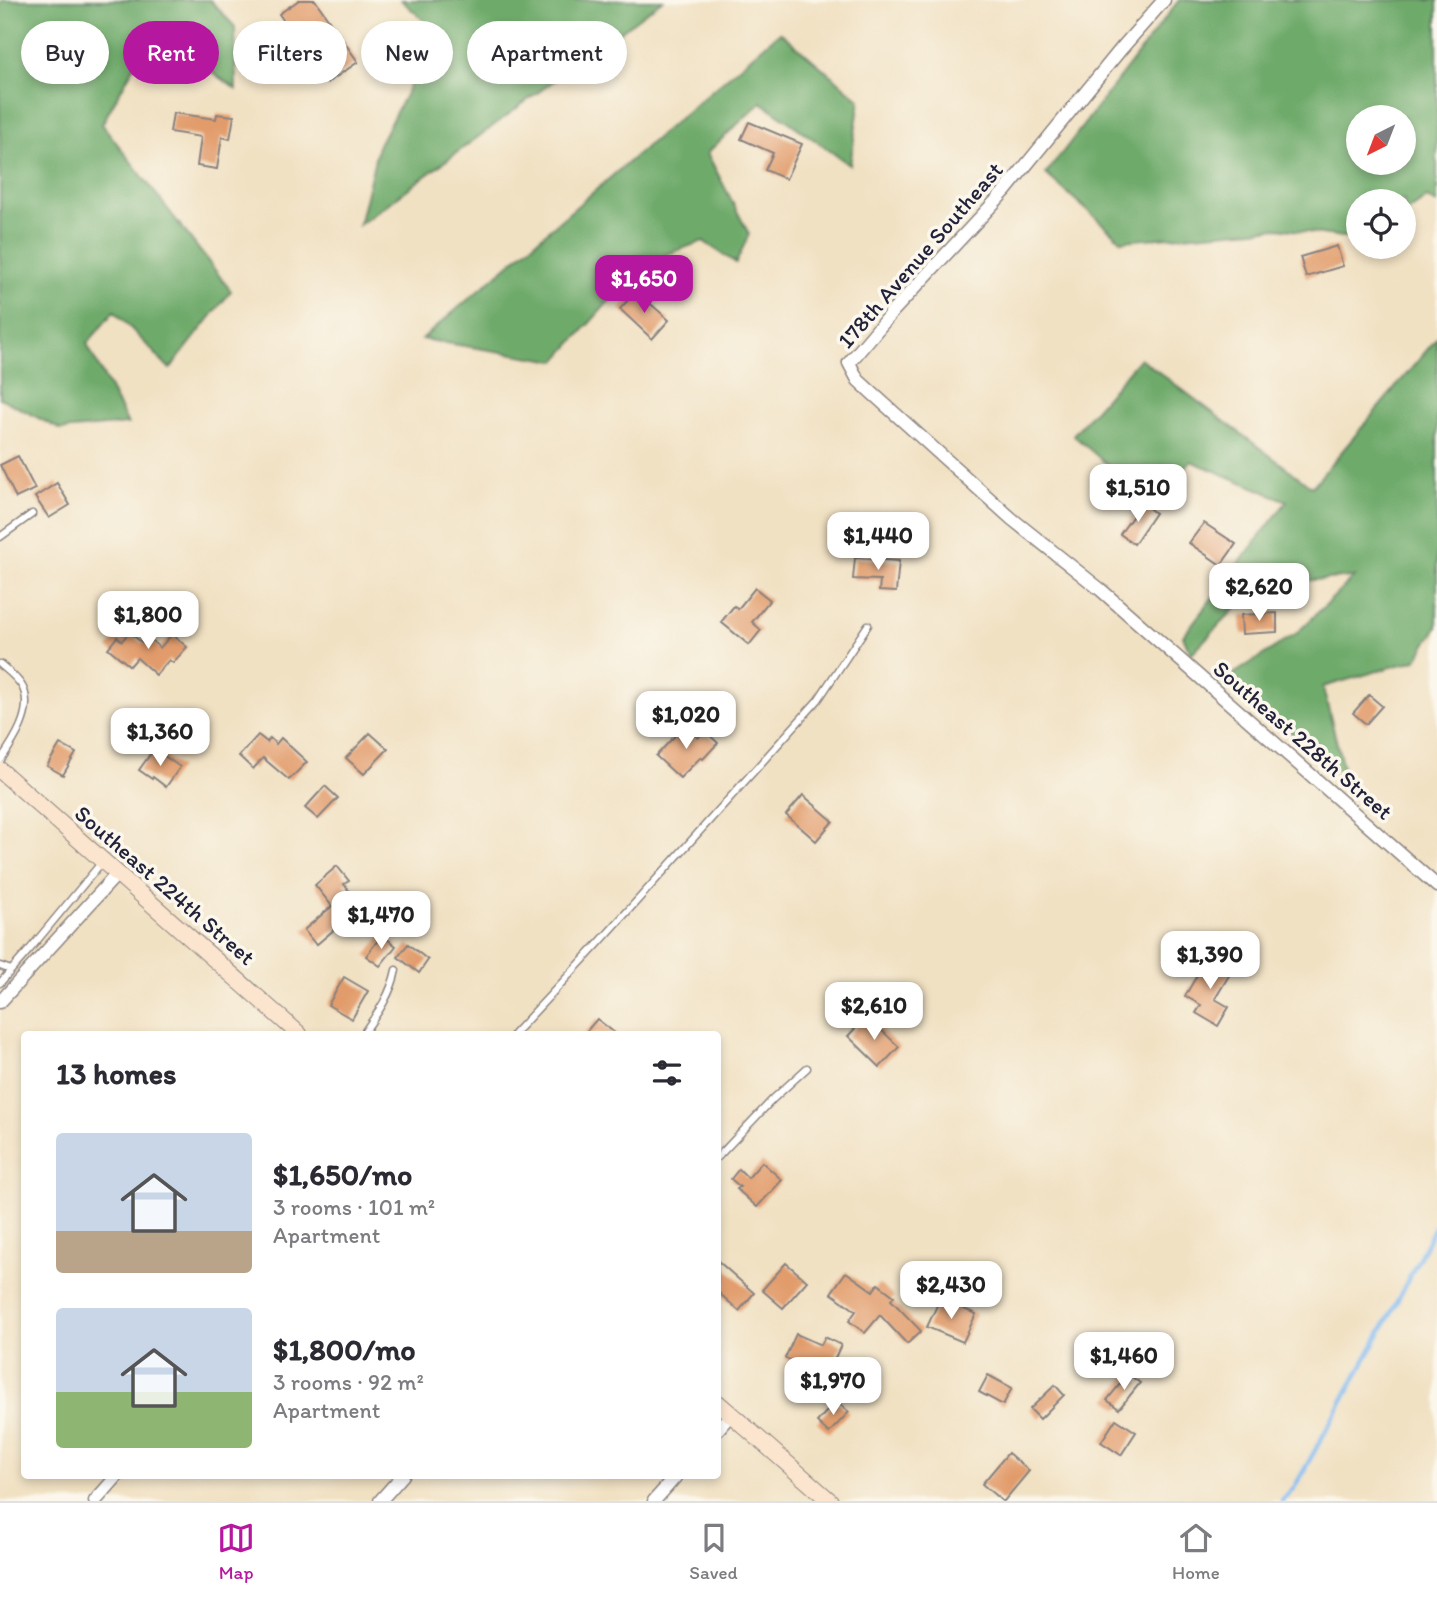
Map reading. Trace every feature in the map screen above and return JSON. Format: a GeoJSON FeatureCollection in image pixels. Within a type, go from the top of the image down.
{"type":"FeatureCollection","features":[{"type":"Feature","properties":{"kind":"street","name":"178th Avenue Southeast"},"geometry":{"type":"LineString","coordinates":[[1012,519],[865,386],[849,363],[893,311],[1005,191],[1164,0]]}},
{"type":"Feature","properties":{"kind":"street","name":"Southeast 228th Street"},"geometry":{"type":"LineString","coordinates":[[1012,519],[1101,590],[1437,886]]}},
{"type":"Feature","properties":{"kind":"street","name":"Southeast 224th Street"},"geometry":{"type":"LineString","coordinates":[[0,770],[296,1031]]}},
{"type":"Feature","properties":{"kind":"street"},"geometry":{"type":"LineString","coordinates":[[0,1002],[118,873]]}},
{"type":"Feature","properties":{"kind":"street"},"geometry":{"type":"LineString","coordinates":[[721,1406],[830,1501]]}},
{"type":"Feature","properties":{"kind":"street"},"geometry":{"type":"LineString","coordinates":[[721,1426],[731,1415]]}},
{"type":"Feature","properties":{"kind":"street"},"geometry":{"type":"LineString","coordinates":[[95,1501],[114,1479]]}},
{"type":"Feature","properties":{"kind":"street"},"geometry":{"type":"LineString","coordinates":[[380,1501],[399,1479]]}},
{"type":"Feature","properties":{"kind":"street"},"geometry":{"type":"LineString","coordinates":[[654,1501],[673,1479]]}},
{"type":"Feature","properties":{"kind":"lane"},"geometry":{"type":"LineString","coordinates":[[0,537],[32,514]]}},
{"type":"Feature","properties":{"kind":"lane"},"geometry":{"type":"LineString","coordinates":[[517,1031],[818,700],[868,625]]}},
{"type":"Feature","properties":{"kind":"lane"},"geometry":{"type":"LineString","coordinates":[[0,664],[23,688],[26,703],[15,738],[0,761]]}},
{"type":"Feature","properties":{"kind":"lane"},"geometry":{"type":"LineString","coordinates":[[0,983],[103,860]]}},
{"type":"Feature","properties":{"kind":"lane"},"geometry":{"type":"LineString","coordinates":[[0,966],[11,970]]}},
{"type":"Feature","properties":{"kind":"lane"},"geometry":{"type":"LineString","coordinates":[[365,1031],[383,1006],[396,971]]}},
{"type":"Feature","properties":{"kind":"lane"},"geometry":{"type":"LineString","coordinates":[[721,1154],[807,1068]]}},
{"type":"Feature","properties":{"kind":"green space"},"geometry":{"type":"Polygon","coordinates":[[[2,0],[210,0],[233,25],[233,84],[236,84],[236,89],[219,77],[219,21],[123,21],[124,84],[102,124],[231,291],[170,369],[114,311],[87,344],[128,424],[61,430],[0,398],[2,0]]]}},
{"type":"Feature","properties":{"kind":"green space"},"geometry":{"type":"Polygon","coordinates":[[[401,0],[663,0],[627,27],[627,21],[467,21],[467,84],[550,84],[359,225],[378,146],[411,84],[453,84],[453,21],[425,21],[401,0]]]}},
{"type":"Feature","properties":{"kind":"green space"},"geometry":{"type":"Polygon","coordinates":[[[1179,0],[1437,0],[1437,204],[1427,198],[1416,206],[1416,189],[1346,189],[1346,237],[1278,228],[1122,241],[1046,174],[1179,0]]]}},
{"type":"Feature","properties":{"kind":"green space"},"geometry":{"type":"Polygon","coordinates":[[[780,32],[860,100],[850,165],[761,102],[707,153],[749,234],[736,263],[703,241],[643,263],[556,361],[422,339],[780,32]]]}},
{"type":"Feature","properties":{"kind":"green space"},"geometry":{"type":"Polygon","coordinates":[[[1437,338],[1437,627],[1416,660],[1323,687],[1345,776],[1226,679],[1297,633],[1354,577],[1259,584],[1191,654],[1183,636],[1287,501],[1191,461],[1150,502],[1073,435],[1140,358],[1312,487],[1437,338]]]}},
{"type":"Feature","properties":{"kind":"building"},"geometry":{"type":"Polygon","coordinates":[[[299,0],[315,0],[330,21],[284,21],[279,14],[299,0]]]}},
{"type":"Feature","properties":{"kind":"building"},"geometry":{"type":"Polygon","coordinates":[[[347,46],[358,62],[347,69],[347,46]]]}},
{"type":"Feature","properties":{"kind":"building"},"geometry":{"type":"Polygon","coordinates":[[[173,113],[216,119],[217,114],[234,116],[230,139],[222,137],[217,169],[197,166],[201,137],[170,132],[173,113]]]}},
{"type":"Feature","properties":{"kind":"building"},"geometry":{"type":"Polygon","coordinates":[[[749,122],[802,144],[786,179],[765,170],[773,153],[741,139],[749,122]]]}},
{"type":"Feature","properties":{"kind":"building"},"geometry":{"type":"Polygon","coordinates":[[[1337,246],[1343,266],[1306,277],[1300,257],[1337,246]]]}},
{"type":"Feature","properties":{"kind":"building"},"geometry":{"type":"Polygon","coordinates":[[[636,291],[669,320],[652,339],[620,309],[636,291]]]}},
{"type":"Feature","properties":{"kind":"building"},"geometry":{"type":"Polygon","coordinates":[[[18,456],[35,489],[16,498],[0,465],[18,456]]]}},
{"type":"Feature","properties":{"kind":"building"},"geometry":{"type":"Polygon","coordinates":[[[57,483],[70,505],[49,518],[35,497],[57,483]]]}},
{"type":"Feature","properties":{"kind":"building"},"geometry":{"type":"Polygon","coordinates":[[[1142,503],[1155,513],[1134,544],[1120,534],[1142,503]]]}},
{"type":"Feature","properties":{"kind":"building"},"geometry":{"type":"Polygon","coordinates":[[[1204,523],[1236,544],[1221,565],[1189,543],[1204,523]]]}},
{"type":"Feature","properties":{"kind":"building"},"geometry":{"type":"Polygon","coordinates":[[[855,558],[899,561],[896,592],[879,591],[880,580],[853,579],[855,558]]]}},
{"type":"Feature","properties":{"kind":"building"},"geometry":{"type":"Polygon","coordinates":[[[755,588],[770,600],[752,622],[761,630],[749,645],[721,622],[734,606],[738,609],[755,588]]]}},
{"type":"Feature","properties":{"kind":"building"},"geometry":{"type":"Polygon","coordinates":[[[1277,613],[1277,632],[1242,634],[1241,615],[1277,613]]]}},
{"type":"Feature","properties":{"kind":"building"},"geometry":{"type":"Polygon","coordinates":[[[129,632],[142,643],[148,637],[160,648],[172,634],[187,647],[173,663],[169,660],[156,675],[137,658],[130,666],[108,648],[117,637],[122,641],[129,632]]]}},
{"type":"Feature","properties":{"kind":"building"},"geometry":{"type":"Polygon","coordinates":[[[1369,695],[1382,706],[1366,724],[1353,713],[1369,695]]]}},
{"type":"Feature","properties":{"kind":"building"},"geometry":{"type":"Polygon","coordinates":[[[684,726],[698,738],[705,731],[718,743],[680,778],[656,756],[684,726]]]}},
{"type":"Feature","properties":{"kind":"building"},"geometry":{"type":"Polygon","coordinates":[[[370,733],[388,749],[364,774],[346,758],[370,733]]]}},
{"type":"Feature","properties":{"kind":"building"},"geometry":{"type":"Polygon","coordinates":[[[258,735],[267,742],[270,738],[276,744],[281,738],[307,762],[289,780],[263,758],[253,769],[239,756],[258,735]]]}},
{"type":"Feature","properties":{"kind":"building"},"geometry":{"type":"Polygon","coordinates":[[[60,744],[76,753],[63,775],[47,766],[60,744]]]}},
{"type":"Feature","properties":{"kind":"building"},"geometry":{"type":"Polygon","coordinates":[[[154,749],[180,767],[166,787],[139,770],[154,749]]]}},
{"type":"Feature","properties":{"kind":"building"},"geometry":{"type":"Polygon","coordinates":[[[325,786],[338,798],[318,819],[305,808],[325,786]]]}},
{"type":"Feature","properties":{"kind":"building"},"geometry":{"type":"Polygon","coordinates":[[[803,795],[833,821],[816,841],[786,815],[803,795]]]}},
{"type":"Feature","properties":{"kind":"building"},"geometry":{"type":"Polygon","coordinates":[[[337,866],[349,881],[344,884],[355,899],[343,909],[349,917],[316,945],[304,930],[332,906],[315,885],[337,866]]]}},
{"type":"Feature","properties":{"kind":"building"},"geometry":{"type":"Polygon","coordinates":[[[382,935],[396,946],[380,966],[366,956],[382,935]]]}},
{"type":"Feature","properties":{"kind":"building"},"geometry":{"type":"Polygon","coordinates":[[[408,944],[428,960],[419,973],[398,957],[408,944]]]}},
{"type":"Feature","properties":{"kind":"building"},"geometry":{"type":"Polygon","coordinates":[[[1207,958],[1231,972],[1215,999],[1229,1007],[1218,1026],[1196,1013],[1201,1005],[1185,996],[1207,958]]]}},
{"type":"Feature","properties":{"kind":"building"},"geometry":{"type":"Polygon","coordinates":[[[344,977],[368,991],[352,1019],[328,1005],[344,977]]]}},
{"type":"Feature","properties":{"kind":"building"},"geometry":{"type":"Polygon","coordinates":[[[867,1016],[899,1047],[880,1067],[848,1036],[867,1016]]]}},
{"type":"Feature","properties":{"kind":"building"},"geometry":{"type":"Polygon","coordinates":[[[597,1019],[612,1031],[587,1031],[597,1019]]]}},
{"type":"Feature","properties":{"kind":"building"},"geometry":{"type":"Polygon","coordinates":[[[762,1162],[782,1180],[757,1207],[737,1189],[740,1187],[731,1179],[739,1169],[748,1178],[762,1162]]]}},
{"type":"Feature","properties":{"kind":"building"},"geometry":{"type":"Polygon","coordinates":[[[786,1263],[807,1281],[783,1308],[762,1290],[786,1263]]]}},
{"type":"Feature","properties":{"kind":"building"},"geometry":{"type":"Polygon","coordinates":[[[721,1264],[754,1293],[739,1311],[721,1295],[721,1264]]]}},
{"type":"Feature","properties":{"kind":"building"},"geometry":{"type":"Polygon","coordinates":[[[846,1272],[873,1291],[878,1284],[894,1296],[891,1300],[921,1331],[907,1344],[880,1315],[865,1333],[849,1321],[856,1311],[831,1293],[846,1272]]]}},
{"type":"Feature","properties":{"kind":"building"},"geometry":{"type":"Polygon","coordinates":[[[940,1299],[976,1314],[963,1342],[927,1327],[940,1299]]]}},
{"type":"Feature","properties":{"kind":"building"},"geometry":{"type":"Polygon","coordinates":[[[796,1334],[821,1345],[825,1337],[841,1345],[824,1382],[808,1374],[810,1370],[785,1358],[796,1334]]]}},
{"type":"Feature","properties":{"kind":"building"},"geometry":{"type":"Polygon","coordinates":[[[1128,1374],[1140,1383],[1119,1409],[1107,1400],[1128,1374]]]}},
{"type":"Feature","properties":{"kind":"building"},"geometry":{"type":"Polygon","coordinates":[[[988,1375],[1012,1388],[1003,1405],[979,1392],[988,1375]]]}},
{"type":"Feature","properties":{"kind":"building"},"geometry":{"type":"Polygon","coordinates":[[[1055,1385],[1064,1395],[1040,1419],[1030,1409],[1055,1385]]]}},
{"type":"Feature","properties":{"kind":"building"},"geometry":{"type":"Polygon","coordinates":[[[836,1401],[849,1412],[829,1433],[817,1422],[836,1401]]]}},
{"type":"Feature","properties":{"kind":"building"},"geometry":{"type":"Polygon","coordinates":[[[1116,1419],[1136,1432],[1121,1455],[1101,1442],[1116,1419]]]}},
{"type":"Feature","properties":{"kind":"building"},"geometry":{"type":"Polygon","coordinates":[[[1008,1453],[1029,1471],[1002,1501],[982,1484],[1008,1453]]]}},
{"type":"Feature","properties":{"kind":"waterway"},"geometry":{"type":"LineString","coordinates":[[1282,1501],[1294,1488],[1388,1319],[1437,1223]]}}]}
